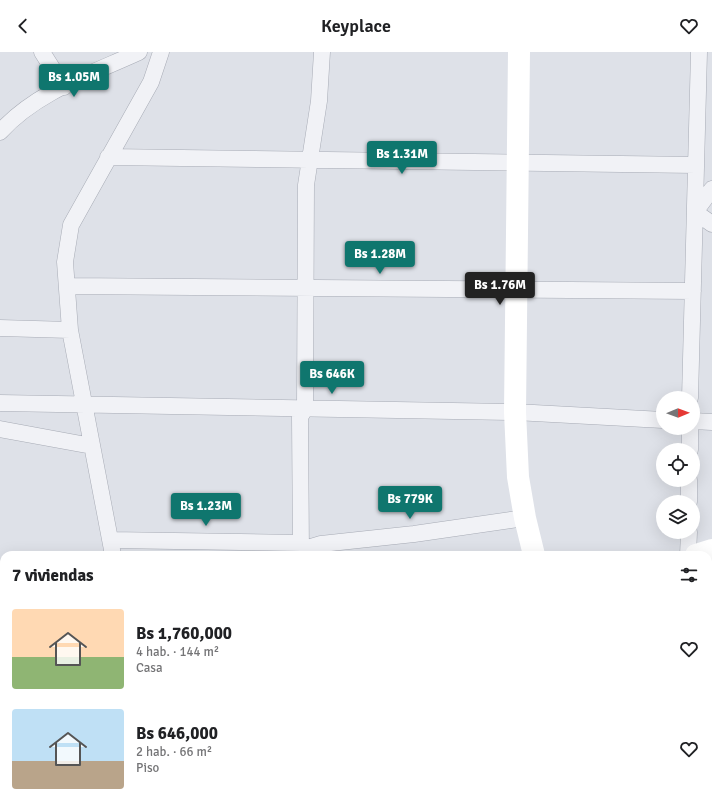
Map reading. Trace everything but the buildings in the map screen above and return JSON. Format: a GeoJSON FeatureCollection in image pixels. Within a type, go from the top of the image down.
{"type":"FeatureCollection","features":[{"type":"Feature","properties":{"kind":"street"},"geometry":{"type":"LineString","coordinates":[[42,52],[64,87]]}},
{"type":"Feature","properties":{"kind":"street"},"geometry":{"type":"LineString","coordinates":[[0,132],[23,110],[64,87],[139,52]]}},
{"type":"Feature","properties":{"kind":"street"},"geometry":{"type":"LineString","coordinates":[[161,52],[151,82],[108,156],[71,225],[65,262],[70,330],[112,548],[301,549],[322,544],[414,534],[525,518]]}},
{"type":"Feature","properties":{"kind":"street"},"geometry":{"type":"LineString","coordinates":[[301,549],[300,417],[305,409],[306,185],[319,101],[322,52]]}},
{"type":"Feature","properties":{"kind":"street"},"geometry":{"type":"LineString","coordinates":[[519,52],[515,412],[518,477],[525,518],[533,551]]}},
{"type":"Feature","properties":{"kind":"street"},"geometry":{"type":"LineString","coordinates":[[690,391],[699,52]]}},
{"type":"Feature","properties":{"kind":"street"},"geometry":{"type":"LineString","coordinates":[[108,156],[696,165]]}},
{"type":"Feature","properties":{"kind":"street"},"geometry":{"type":"LineString","coordinates":[[695,212],[712,189]]}},
{"type":"Feature","properties":{"kind":"street"},"geometry":{"type":"LineString","coordinates":[[695,212],[712,224]]}},
{"type":"Feature","properties":{"kind":"street"},"geometry":{"type":"LineString","coordinates":[[67,286],[693,291]]}},
{"type":"Feature","properties":{"kind":"street"},"geometry":{"type":"LineString","coordinates":[[0,328],[70,330]]}},
{"type":"Feature","properties":{"kind":"street"},"geometry":{"type":"LineString","coordinates":[[0,403],[515,412],[656,420]]}},
{"type":"Feature","properties":{"kind":"street"},"geometry":{"type":"LineString","coordinates":[[700,421],[712,422]]}},
{"type":"Feature","properties":{"kind":"street"},"geometry":{"type":"LineString","coordinates":[[0,429],[92,446]]}},
{"type":"Feature","properties":{"kind":"street"},"geometry":{"type":"LineString","coordinates":[[693,539],[699,551]]}}]}
